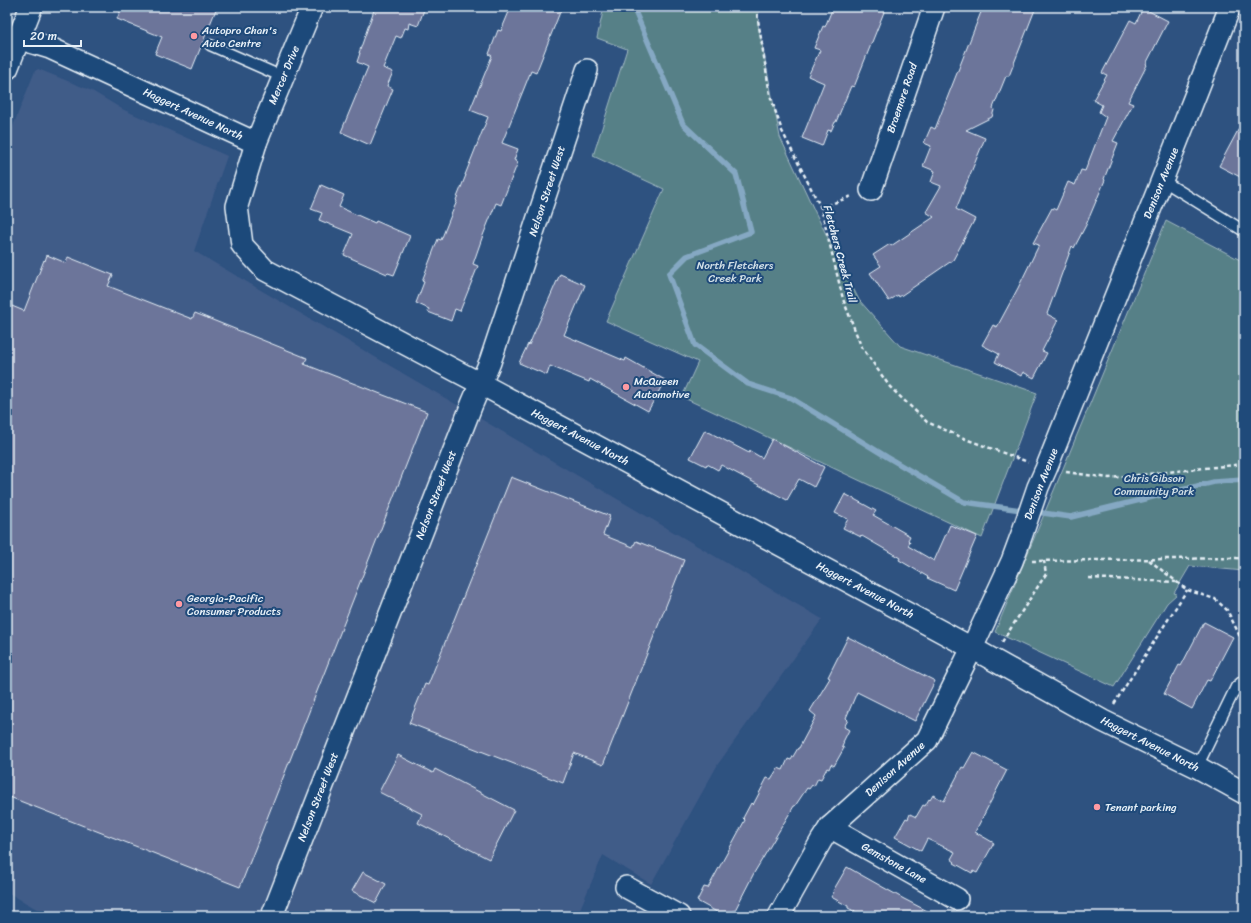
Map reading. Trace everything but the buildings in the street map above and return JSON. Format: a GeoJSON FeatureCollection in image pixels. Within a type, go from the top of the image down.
{"type":"FeatureCollection","features":[{"type":"Feature","properties":{"kind":"main road"},"geometry":{"type":"LineString","coordinates":[[7,68],[13,37],[31,7]]}},
{"type":"Feature","properties":{"kind":"street","name":"Mercer Drive"},"geometry":{"type":"LineString","coordinates":[[256,143],[312,7]]}},
{"type":"Feature","properties":{"kind":"street","name":"Braemore Road"},"geometry":{"type":"LineString","coordinates":[[871,190],[934,7]]}},
{"type":"Feature","properties":{"kind":"street","name":"Denison Avenue"},"geometry":{"type":"LineString","coordinates":[[779,916],[830,827],[928,740],[1012,561],[1038,487],[1230,7]]}},
{"type":"Feature","properties":{"kind":"street","name":"Haggert Avenue North"},"geometry":{"type":"LineString","coordinates":[[13,37],[50,48],[256,143],[237,206],[242,245],[265,270],[481,384],[972,648],[1103,721],[1197,767],[1244,793]]}},
{"type":"Feature","properties":{"kind":"street","name":"Nelson Street West"},"geometry":{"type":"LineString","coordinates":[[272,916],[490,362],[588,70]]}},
{"type":"Feature","properties":{"kind":"street","name":"Gemstone Lane"},"geometry":{"type":"LineString","coordinates":[[830,827],[957,899]]}},
{"type":"Feature","properties":{"kind":"street"},"geometry":{"type":"LineString","coordinates":[[626,887],[679,916]]}},
{"type":"Feature","properties":{"kind":"lane"},"geometry":{"type":"LineString","coordinates":[[210,45],[283,77]]}},
{"type":"Feature","properties":{"kind":"lane"},"geometry":{"type":"LineString","coordinates":[[1162,180],[1244,231]]}},
{"type":"Feature","properties":{"kind":"lane"},"geometry":{"type":"LineString","coordinates":[[1197,767],[1236,687],[1244,680]]}},
{"type":"Feature","properties":{"kind":"path","name":"Fletchers Creek Trail"},"geometry":{"type":"LineString","coordinates":[[756,7],[770,95],[782,131],[821,208],[843,299],[861,346],[890,387],[927,422],[968,440],[1034,464]]}},
{"type":"Feature","properties":{"kind":"path"},"geometry":{"type":"LineString","coordinates":[[821,208],[871,190]]}},
{"type":"Feature","properties":{"kind":"path"},"geometry":{"type":"LineString","coordinates":[[1065,472],[1110,478],[1244,464]]}},
{"type":"Feature","properties":{"kind":"path"},"geometry":{"type":"LineString","coordinates":[[1012,561],[1244,559]]}},
{"type":"Feature","properties":{"kind":"path"},"geometry":{"type":"LineString","coordinates":[[1148,560],[1187,590],[1215,599],[1227,610],[1238,632],[1244,649]]}},
{"type":"Feature","properties":{"kind":"path"},"geometry":{"type":"LineString","coordinates":[[991,659],[1046,574],[1044,561]]}},
{"type":"Feature","properties":{"kind":"path"},"geometry":{"type":"LineString","coordinates":[[1089,578],[1176,582]]}},
{"type":"Feature","properties":{"kind":"path"},"geometry":{"type":"LineString","coordinates":[[1103,721],[1187,590]]}},
{"type":"Feature","properties":{"kind":"shaded area"},"geometry":{"type":"Polygon","coordinates":[[[38,69],[92,91],[122,109],[227,156],[194,251],[822,619],[718,764],[651,884],[603,855],[577,916],[49,916],[7,892],[7,141],[35,71],[38,69]]]}},
{"type":"Feature","properties":{"kind":"green space","name":"North Fletchers Creek Park"},"geometry":{"type":"Polygon","coordinates":[[[604,7],[759,7],[758,24],[780,137],[815,212],[859,300],[900,346],[1037,393],[982,538],[682,397],[698,362],[606,321],[664,189],[593,156],[627,49],[597,38],[604,7]]]}},
{"type":"Feature","properties":{"kind":"green space","name":"Chris Gibson Community Park"},"geometry":{"type":"Polygon","coordinates":[[[1166,221],[1244,262],[1244,571],[1190,566],[1174,593],[1177,594],[1167,603],[1114,687],[995,632],[1166,221]]]}},
{"type":"Feature","properties":{"kind":"waterway"},"geometry":{"type":"LineString","coordinates":[[632,7],[683,124],[736,174],[751,232],[687,256],[669,274],[695,345],[748,384],[791,398],[964,502],[1071,517],[1214,482],[1244,480]]}},
{"type":"Feature","properties":{"kind":"place","name":"Autopro Chan's Auto Centre"},"geometry":{"type":"Point","coordinates":[194,36]}},
{"type":"Feature","properties":{"kind":"place","name":"McQueen Automotive"},"geometry":{"type":"Point","coordinates":[626,387]}},
{"type":"Feature","properties":{"kind":"place","name":"Georgia-Pacific Consumer Products"},"geometry":{"type":"Point","coordinates":[179,604]}},
{"type":"Feature","properties":{"kind":"place","name":"Tenant parking"},"geometry":{"type":"Point","coordinates":[1097,807]}}]}
